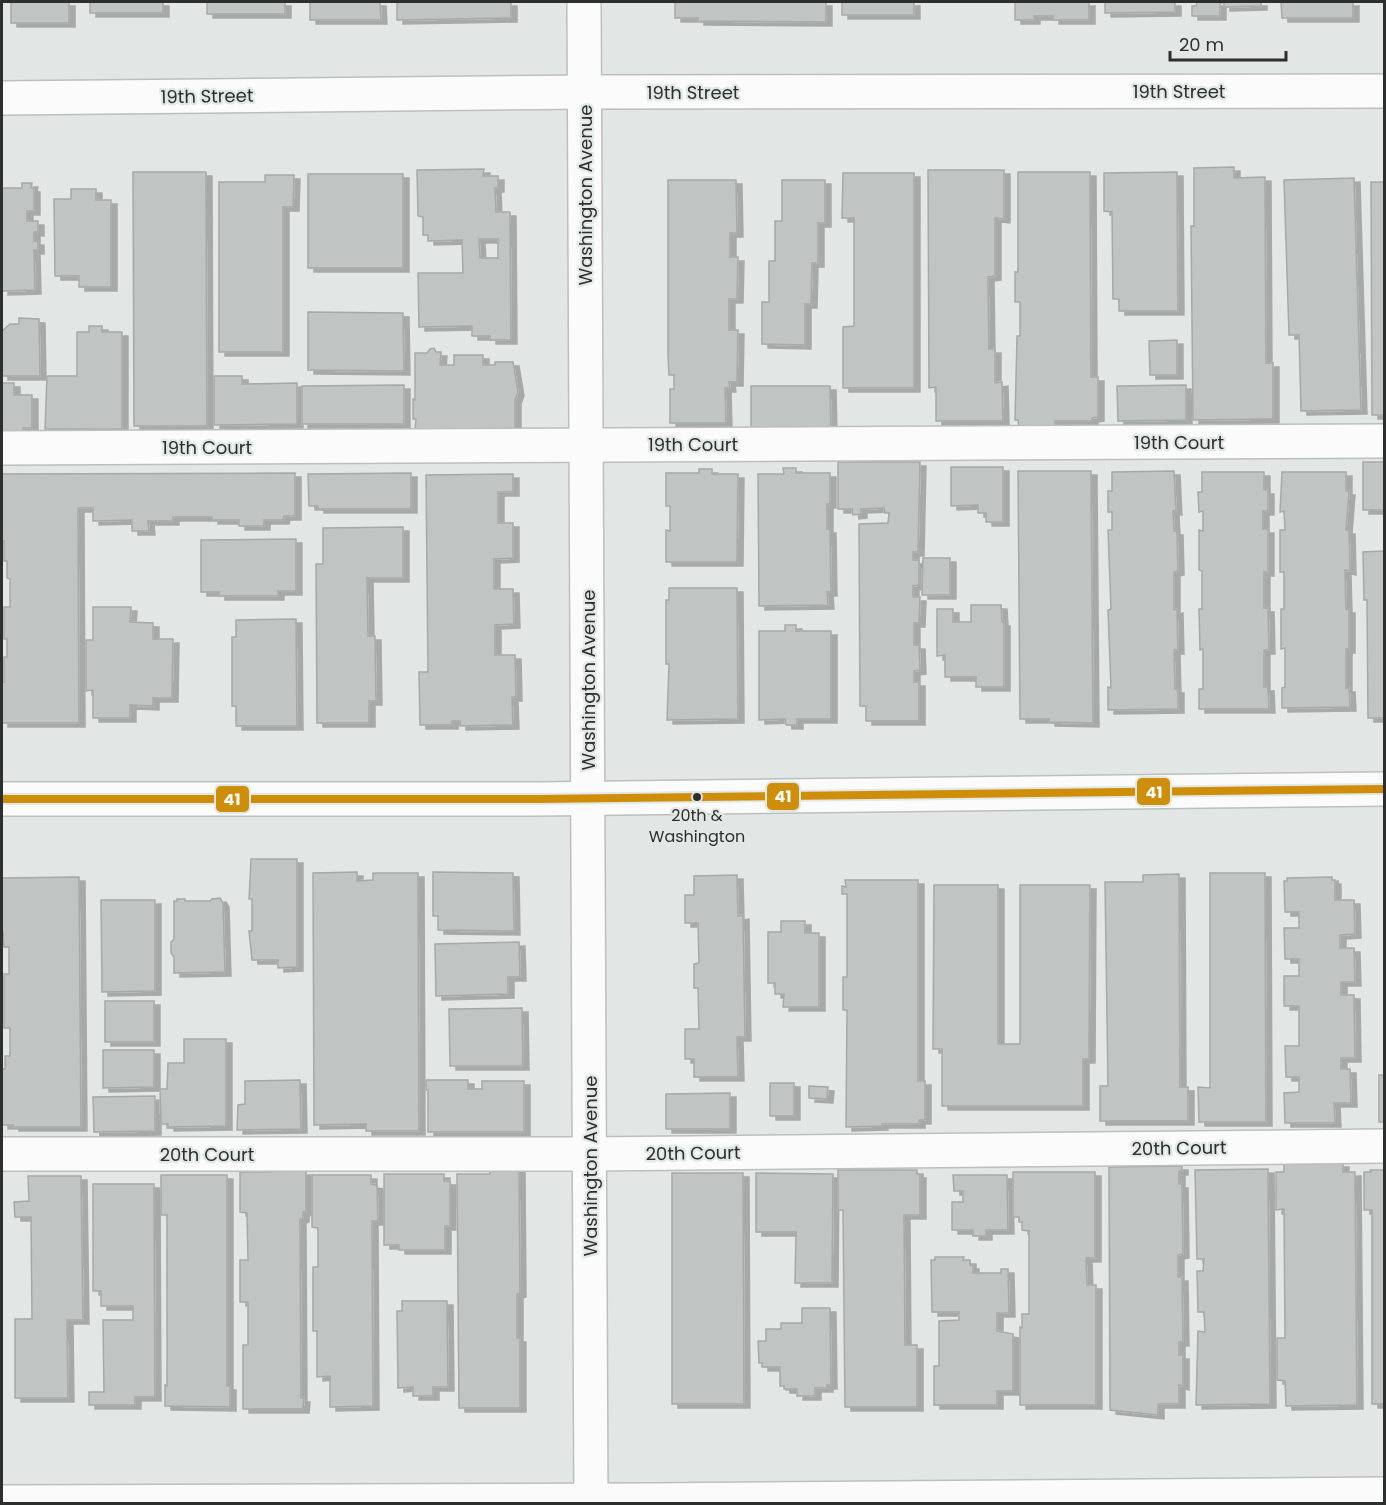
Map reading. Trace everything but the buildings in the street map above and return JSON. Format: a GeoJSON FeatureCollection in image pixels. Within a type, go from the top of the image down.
{"type":"FeatureCollection","features":[{"type":"Feature","properties":{"kind":"street","name":"Washington Avenue"},"geometry":{"type":"LineString","coordinates":[[584,2],[591,1502]]}},
{"type":"Feature","properties":{"kind":"street","name":"19th Street"},"geometry":{"type":"LineString","coordinates":[[2,98],[585,92],[1384,91]]}},
{"type":"Feature","properties":{"kind":"street","name":"19th Court"},"geometry":{"type":"LineString","coordinates":[[2,448],[1384,441]]}},
{"type":"Feature","properties":{"kind":"street"},"geometry":{"type":"LineString","coordinates":[[2,799],[589,798],[1384,789]]}},
{"type":"Feature","properties":{"kind":"street","name":"20th Court"},"geometry":{"type":"LineString","coordinates":[[2,1154],[590,1154],[1384,1146]]}},
{"type":"Feature","properties":{"kind":"street"},"geometry":{"type":"LineString","coordinates":[[2,1502],[591,1502],[1384,1494]]}},
{"type":"Feature","properties":{"kind":"transit line","name":"41"},"geometry":{"type":"LineString","coordinates":[[2,799],[539,799],[1384,789]]}},
{"type":"Feature","properties":{"kind":"place","name":"20th & Washington"},"geometry":{"type":"Point","coordinates":[697,797]}}]}
